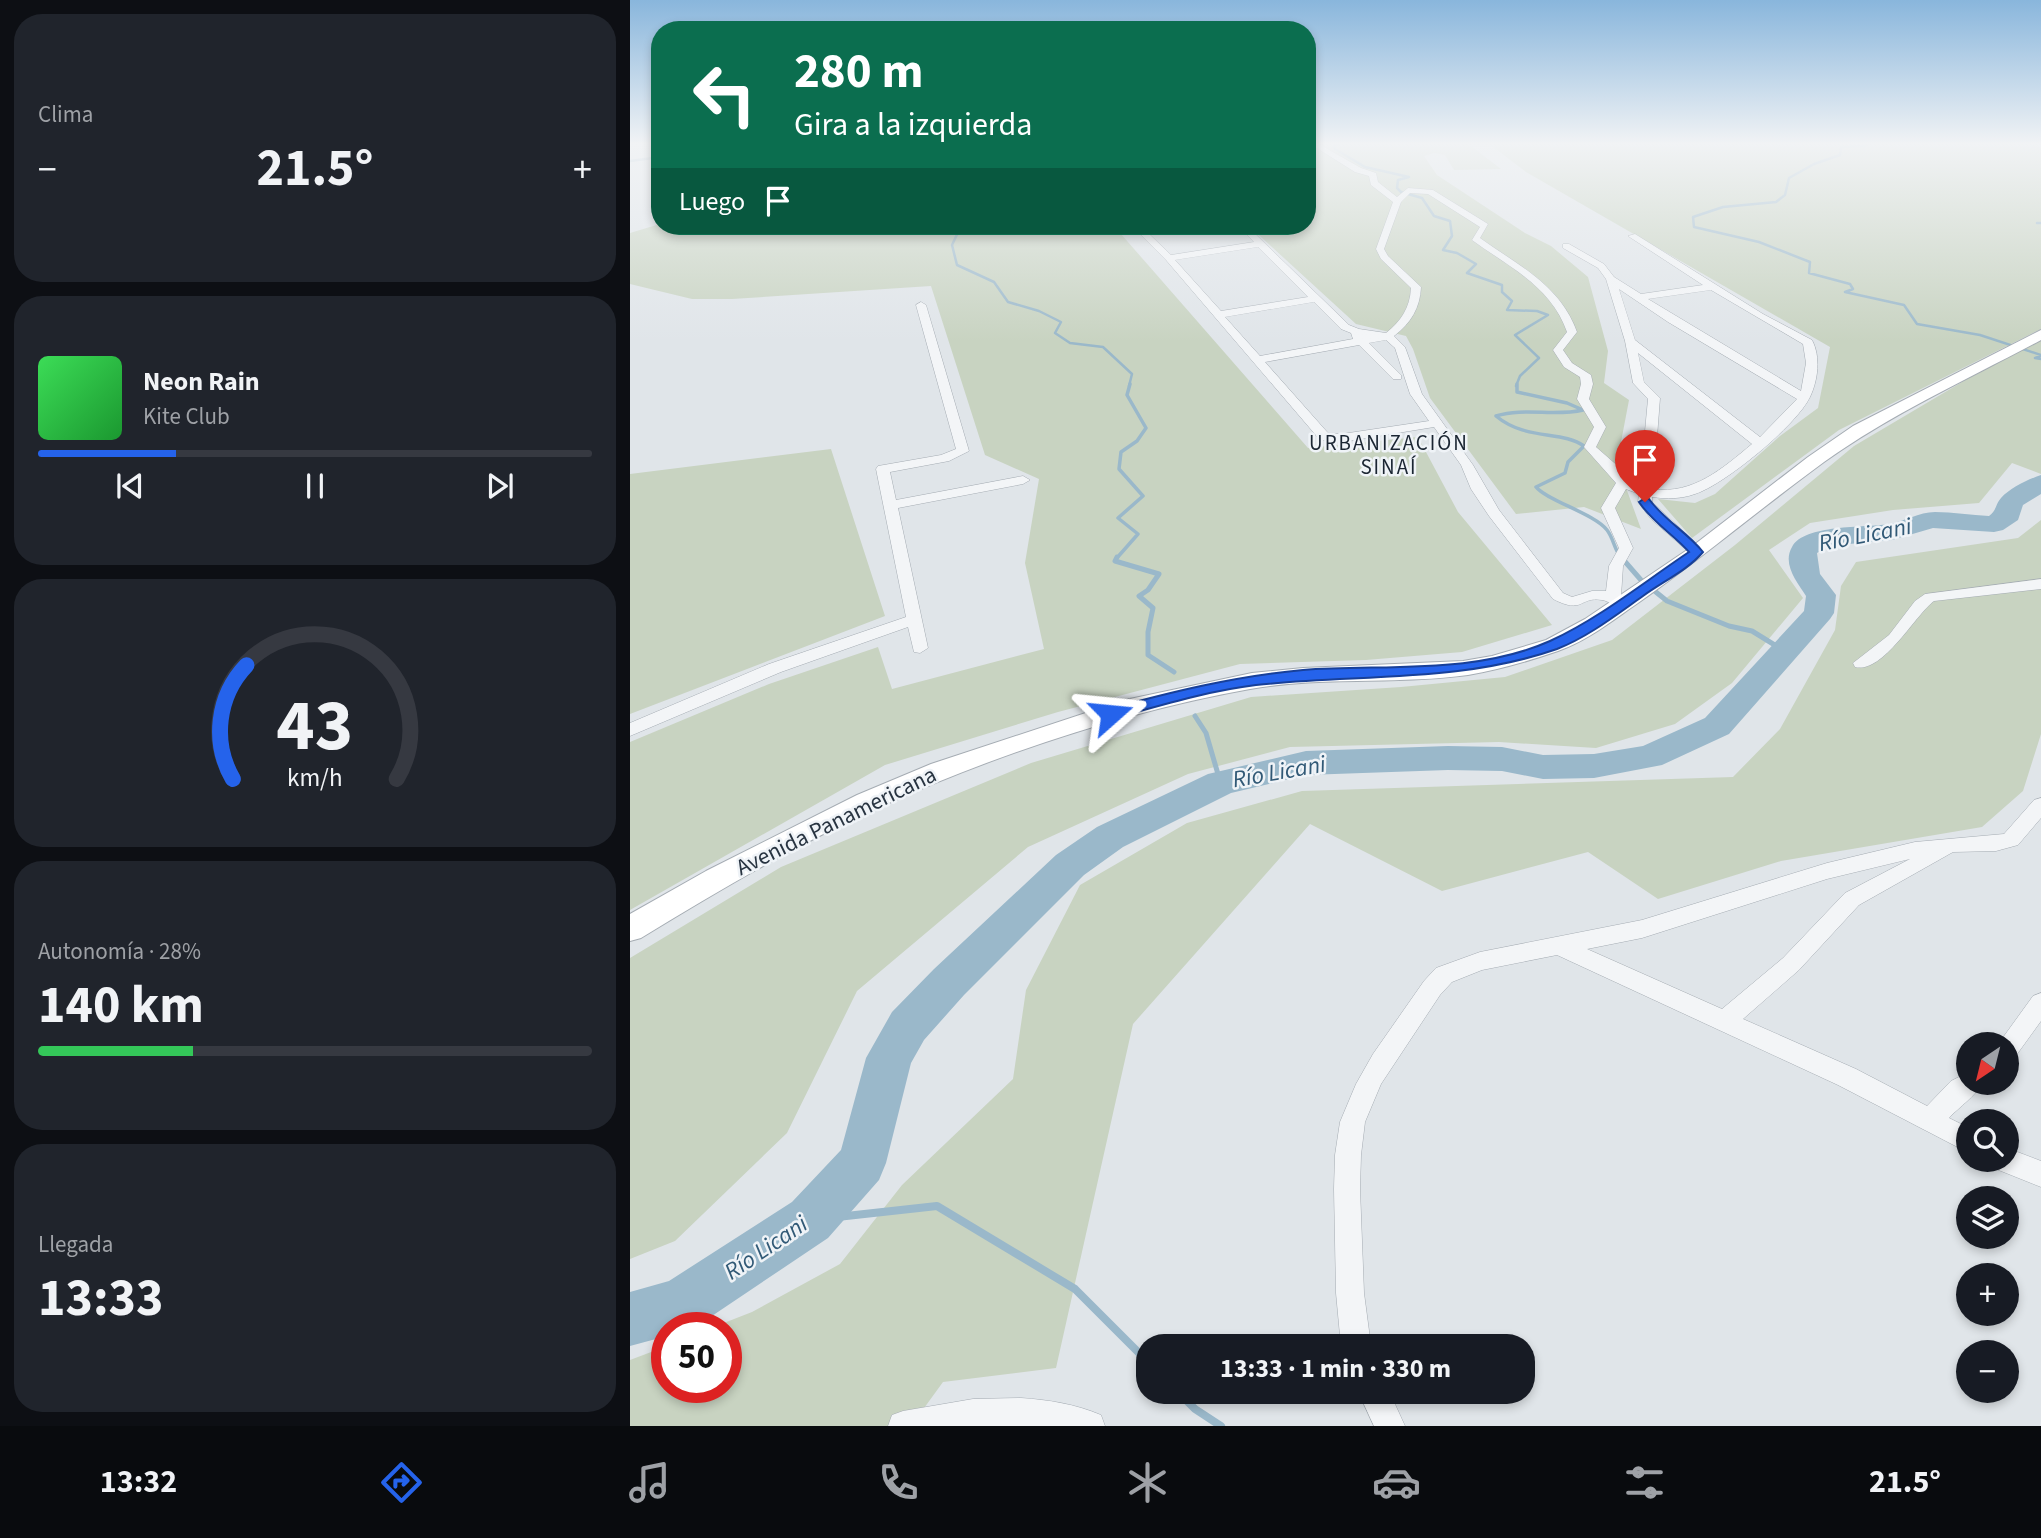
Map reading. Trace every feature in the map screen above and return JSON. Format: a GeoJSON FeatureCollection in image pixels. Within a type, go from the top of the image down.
{"type":"FeatureCollection","features":[{"type":"Feature","properties":{"kind":"main road","name":"Avenida Panamericana"},"geometry":{"type":"LineString","coordinates":[[630,929],[716,879],[866,802],[940,770],[1134,706],[1252,681],[1303,675],[1463,668],[1494,663],[1554,645],[1621,600],[1659,579],[1859,430],[2035,337]]}},
{"type":"Feature","properties":{"kind":"street"},"geometry":{"type":"LineString","coordinates":[[1256,360],[1388,336],[1402,326],[1416,298],[1416,287],[1384,257],[1380,249],[1394,210]]}},
{"type":"Feature","properties":{"kind":"street"},"geometry":{"type":"LineString","coordinates":[[1345,327],[1357,332],[1388,336],[1400,347],[1416,394],[1467,465],[1483,497],[1558,596],[1572,603],[1594,593],[1621,600],[1616,566],[1626,548],[1608,508],[1622,483],[1618,471],[1594,455],[1590,447],[1600,427],[1583,399],[1587,384],[1585,375],[1568,365],[1558,350],[1572,332],[1570,321],[1538,281],[1475,238],[1485,226],[1458,210]]}},
{"type":"Feature","properties":{"kind":"street"},"geometry":{"type":"LineString","coordinates":[[1145,235],[1169,258],[1324,437],[1342,438],[1437,423]]}},
{"type":"Feature","properties":{"kind":"street"},"geometry":{"type":"LineString","coordinates":[[1252,235],[1398,377]]}},
{"type":"Feature","properties":{"kind":"street"},"geometry":{"type":"LineString","coordinates":[[1622,483],[1645,494],[1692,491],[1713,481],[1794,411],[1804,398],[1812,349],[1808,342],[1711,287],[1632,236]]}},
{"type":"Feature","properties":{"kind":"street"},"geometry":{"type":"LineString","coordinates":[[1169,258],[1261,244]]}},
{"type":"Feature","properties":{"kind":"street"},"geometry":{"type":"LineString","coordinates":[[1566,246],[1601,266],[1611,279],[1630,341],[1639,383],[1654,398],[1645,502],[1654,514],[1678,532],[1697,552]]}},
{"type":"Feature","properties":{"kind":"street"},"geometry":{"type":"LineString","coordinates":[[1611,279],[1642,297],[1672,320],[1804,398]]}},
{"type":"Feature","properties":{"kind":"street"},"geometry":{"type":"LineString","coordinates":[[1642,297],[1711,287]]}},
{"type":"Feature","properties":{"kind":"street"},"geometry":{"type":"LineString","coordinates":[[1217,315],[1318,299]]}},
{"type":"Feature","properties":{"kind":"street"},"geometry":{"type":"LineString","coordinates":[[920,648],[883,469],[944,458],[963,451],[921,305]]}},
{"type":"Feature","properties":{"kind":"street"},"geometry":{"type":"LineString","coordinates":[[1630,341],[1758,442]]}},
{"type":"Feature","properties":{"kind":"street"},"geometry":{"type":"LineString","coordinates":[[890,505],[1023,480]]}},
{"type":"Feature","properties":{"kind":"street"},"geometry":{"type":"LineString","coordinates":[[1861,663],[1895,638],[1920,604],[1930,597],[2041,584]]}},
{"type":"Feature","properties":{"kind":"street"},"geometry":{"type":"LineString","coordinates":[[630,730],[775,668],[914,619]]}},
{"type":"Feature","properties":{"kind":"street"},"geometry":{"type":"LineString","coordinates":[[1353,1334],[1350,1318],[1347,1179],[1352,1130],[1359,1106],[1432,988],[1444,975],[1480,961],[1642,929],[1827,871],[1915,850],[1953,845],[1996,844],[2011,840],[2041,805]]}},
{"type":"Feature","properties":{"kind":"street"},"geometry":{"type":"LineString","coordinates":[[1725,1020],[1791,964],[1852,899],[1953,845]]}},
{"type":"Feature","properties":{"kind":"street"},"geometry":{"type":"LineString","coordinates":[[1559,946],[1847,1077],[1956,1134]]}},
{"type":"Feature","properties":{"kind":"street"},"geometry":{"type":"LineString","coordinates":[[2020,1032],[2041,1003]]}},
{"type":"Feature","properties":{"kind":"street"},"geometry":{"type":"LineString","coordinates":[[1930,1121],[1956,1093]]}},
{"type":"Feature","properties":{"kind":"street"},"geometry":{"type":"LineString","coordinates":[[2019,1165],[2041,1174]]}},
{"type":"Feature","properties":{"kind":"street"},"geometry":{"type":"LineString","coordinates":[[1379,1404],[1390,1426]]}},
{"type":"Feature","properties":{"kind":"street"},"geometry":{"type":"LineString","coordinates":[[903,1426],[1041,1414],[1090,1426]]}},
{"type":"Feature","properties":{"kind":"green space"},"geometry":{"type":"Polygon","coordinates":[[[1316,210],[1489,210],[1551,246],[1588,277],[1608,351],[1604,383],[1629,400],[1617,463],[1641,529],[1584,507],[1516,514],[1430,398],[1406,336],[1356,324],[1259,235],[1316,235],[1316,210]]]}},
{"type":"Feature","properties":{"kind":"green space"},"geometry":{"type":"Polygon","coordinates":[[[1591,210],[2041,210],[2041,329],[1839,430],[1692,538],[1658,499],[1695,503],[1715,494],[1780,436],[1818,408],[1830,347],[1591,210]]]}},
{"type":"Feature","properties":{"kind":"green space"},"geometry":{"type":"Polygon","coordinates":[[[651,227],[651,235],[1122,235],[1308,448],[1418,437],[1458,512],[1552,625],[1462,652],[1366,660],[1240,664],[1058,712],[885,765],[630,910],[630,742],[769,684],[878,647],[892,689],[1044,649],[1025,563],[1039,479],[985,455],[931,286],[732,299],[692,299],[630,284],[630,233],[651,227]]]}},
{"type":"Feature","properties":{"kind":"green space"},"geometry":{"type":"Polygon","coordinates":[[[2041,340],[2041,474],[2012,463],[1979,503],[1893,510],[1810,523],[1769,550],[1803,598],[1732,683],[1675,724],[1596,748],[1499,742],[1290,747],[1188,774],[1028,847],[857,991],[787,1133],[675,1241],[630,1259],[630,958],[781,867],[1031,763],[1251,697],[1505,677],[1612,640],[1735,545],[1854,446],[1979,372],[2041,340]]]}},
{"type":"Feature","properties":{"kind":"green space"},"geometry":{"type":"Polygon","coordinates":[[[831,449],[885,616],[630,714],[630,474],[831,449]]]}},
{"type":"Feature","properties":{"kind":"green space"},"geometry":{"type":"Polygon","coordinates":[[[2041,520],[2041,734],[2023,791],[1982,827],[1781,861],[1658,899],[1588,852],[1442,891],[1310,824],[1133,1024],[1056,1368],[943,1382],[911,1426],[630,1426],[630,1360],[651,1352],[651,1403],[742,1403],[742,1316],[840,1264],[902,1185],[1013,1079],[1026,990],[1080,885],[1187,823],[1302,791],[1733,777],[1780,729],[1835,630],[1841,586],[1856,562],[2018,538],[2041,520]]]}},
{"type":"Feature","properties":{"kind":"waterway"},"geometry":{"type":"LineString","coordinates":[[1430,210],[1434,216],[1450,221],[1452,236],[1443,250],[1457,253],[1476,264],[1467,273],[1502,285],[1502,292],[1512,301],[1507,310],[1537,311],[1548,315],[1515,335],[1539,358],[1520,376],[1516,386]]}},
{"type":"Feature","properties":{"kind":"waterway"},"geometry":{"type":"LineString","coordinates":[[1715,210],[1693,217],[1694,227],[1759,242],[1810,262],[1809,273],[1850,284],[1853,289],[1845,292],[1904,305],[1917,324],[1980,335],[2041,355]]}},
{"type":"Feature","properties":{"kind":"waterway"},"geometry":{"type":"LineString","coordinates":[[957,235],[952,245],[957,265],[994,282],[1008,302],[1039,311],[1061,322],[1055,333],[1070,343],[1103,347],[1132,374],[1129,386]]}},
{"type":"Feature","properties":{"kind":"waterway"},"geometry":{"type":"LineString","coordinates":[[2041,356],[2035,358],[2041,359]]}},
{"type":"Feature","properties":{"kind":"waterway"},"geometry":{"type":"LineString","coordinates":[[1116,559],[1138,534],[1118,518],[1143,496],[1119,469],[1121,452],[1137,441],[1146,428],[1127,395],[1130,384]]}},
{"type":"Feature","properties":{"kind":"waterway"},"geometry":{"type":"LineString","coordinates":[[1517,384],[1517,392],[1567,403],[1583,410],[1561,413],[1518,412],[1496,416],[1519,429],[1565,438],[1584,446],[1568,462],[1565,473],[1536,487],[1601,524],[1609,533],[1622,559]]}},
{"type":"Feature","properties":{"kind":"waterway","name":"Río Licani"},"geometry":{"type":"LineString","coordinates":[[630,1319],[681,1305],[810,1220],[862,1163],[889,1058],[908,1026],[949,982],[1070,865],[1110,837],[1221,783],[1306,763],[1448,758],[1502,759],[1543,767],[1594,766],[1650,757],[1717,726],[1819,613],[1821,595],[1804,568],[1804,549],[1821,539],[1892,532],[1932,520],[1994,524],[2009,514],[2011,502],[2041,483]]}},
{"type":"Feature","properties":{"kind":"waterway"},"geometry":{"type":"LineString","coordinates":[[1621,557],[1641,580],[1667,601],[1729,626],[1752,631],[1786,652]]}},
{"type":"Feature","properties":{"kind":"waterway"},"geometry":{"type":"LineString","coordinates":[[1116,559],[1115,561],[1159,574],[1148,590],[1139,596],[1153,608],[1148,632],[1148,655],[1174,672]]}},
{"type":"Feature","properties":{"kind":"waterway"},"geometry":{"type":"LineString","coordinates":[[1195,716],[1206,733],[1220,781]]}},
{"type":"Feature","properties":{"kind":"waterway","name":"Río Licani"},"geometry":{"type":"LineString","coordinates":[[1220,779],[1221,783]]}},
{"type":"Feature","properties":{"kind":"waterway"},"geometry":{"type":"LineString","coordinates":[[810,1220],[937,1206],[1075,1289],[1136,1350]]}},
{"type":"Feature","properties":{"kind":"waterway"},"geometry":{"type":"LineString","coordinates":[[1190,1404],[1221,1426]]}},
{"type":"Feature","properties":{"kind":"district","name":"URBANIZACIÓN SINAÍ"},"geometry":{"type":"Point","coordinates":[1389,455]}},
{"type":"Feature","properties":{"kind":"route"},"geometry":{"type":"LineString","coordinates":[[1111,714],[1185,693],[1252,681],[1303,675],[1463,668],[1494,663],[1554,645],[1593,624],[1697,552],[1678,532],[1654,514],[1645,502]]}}]}
